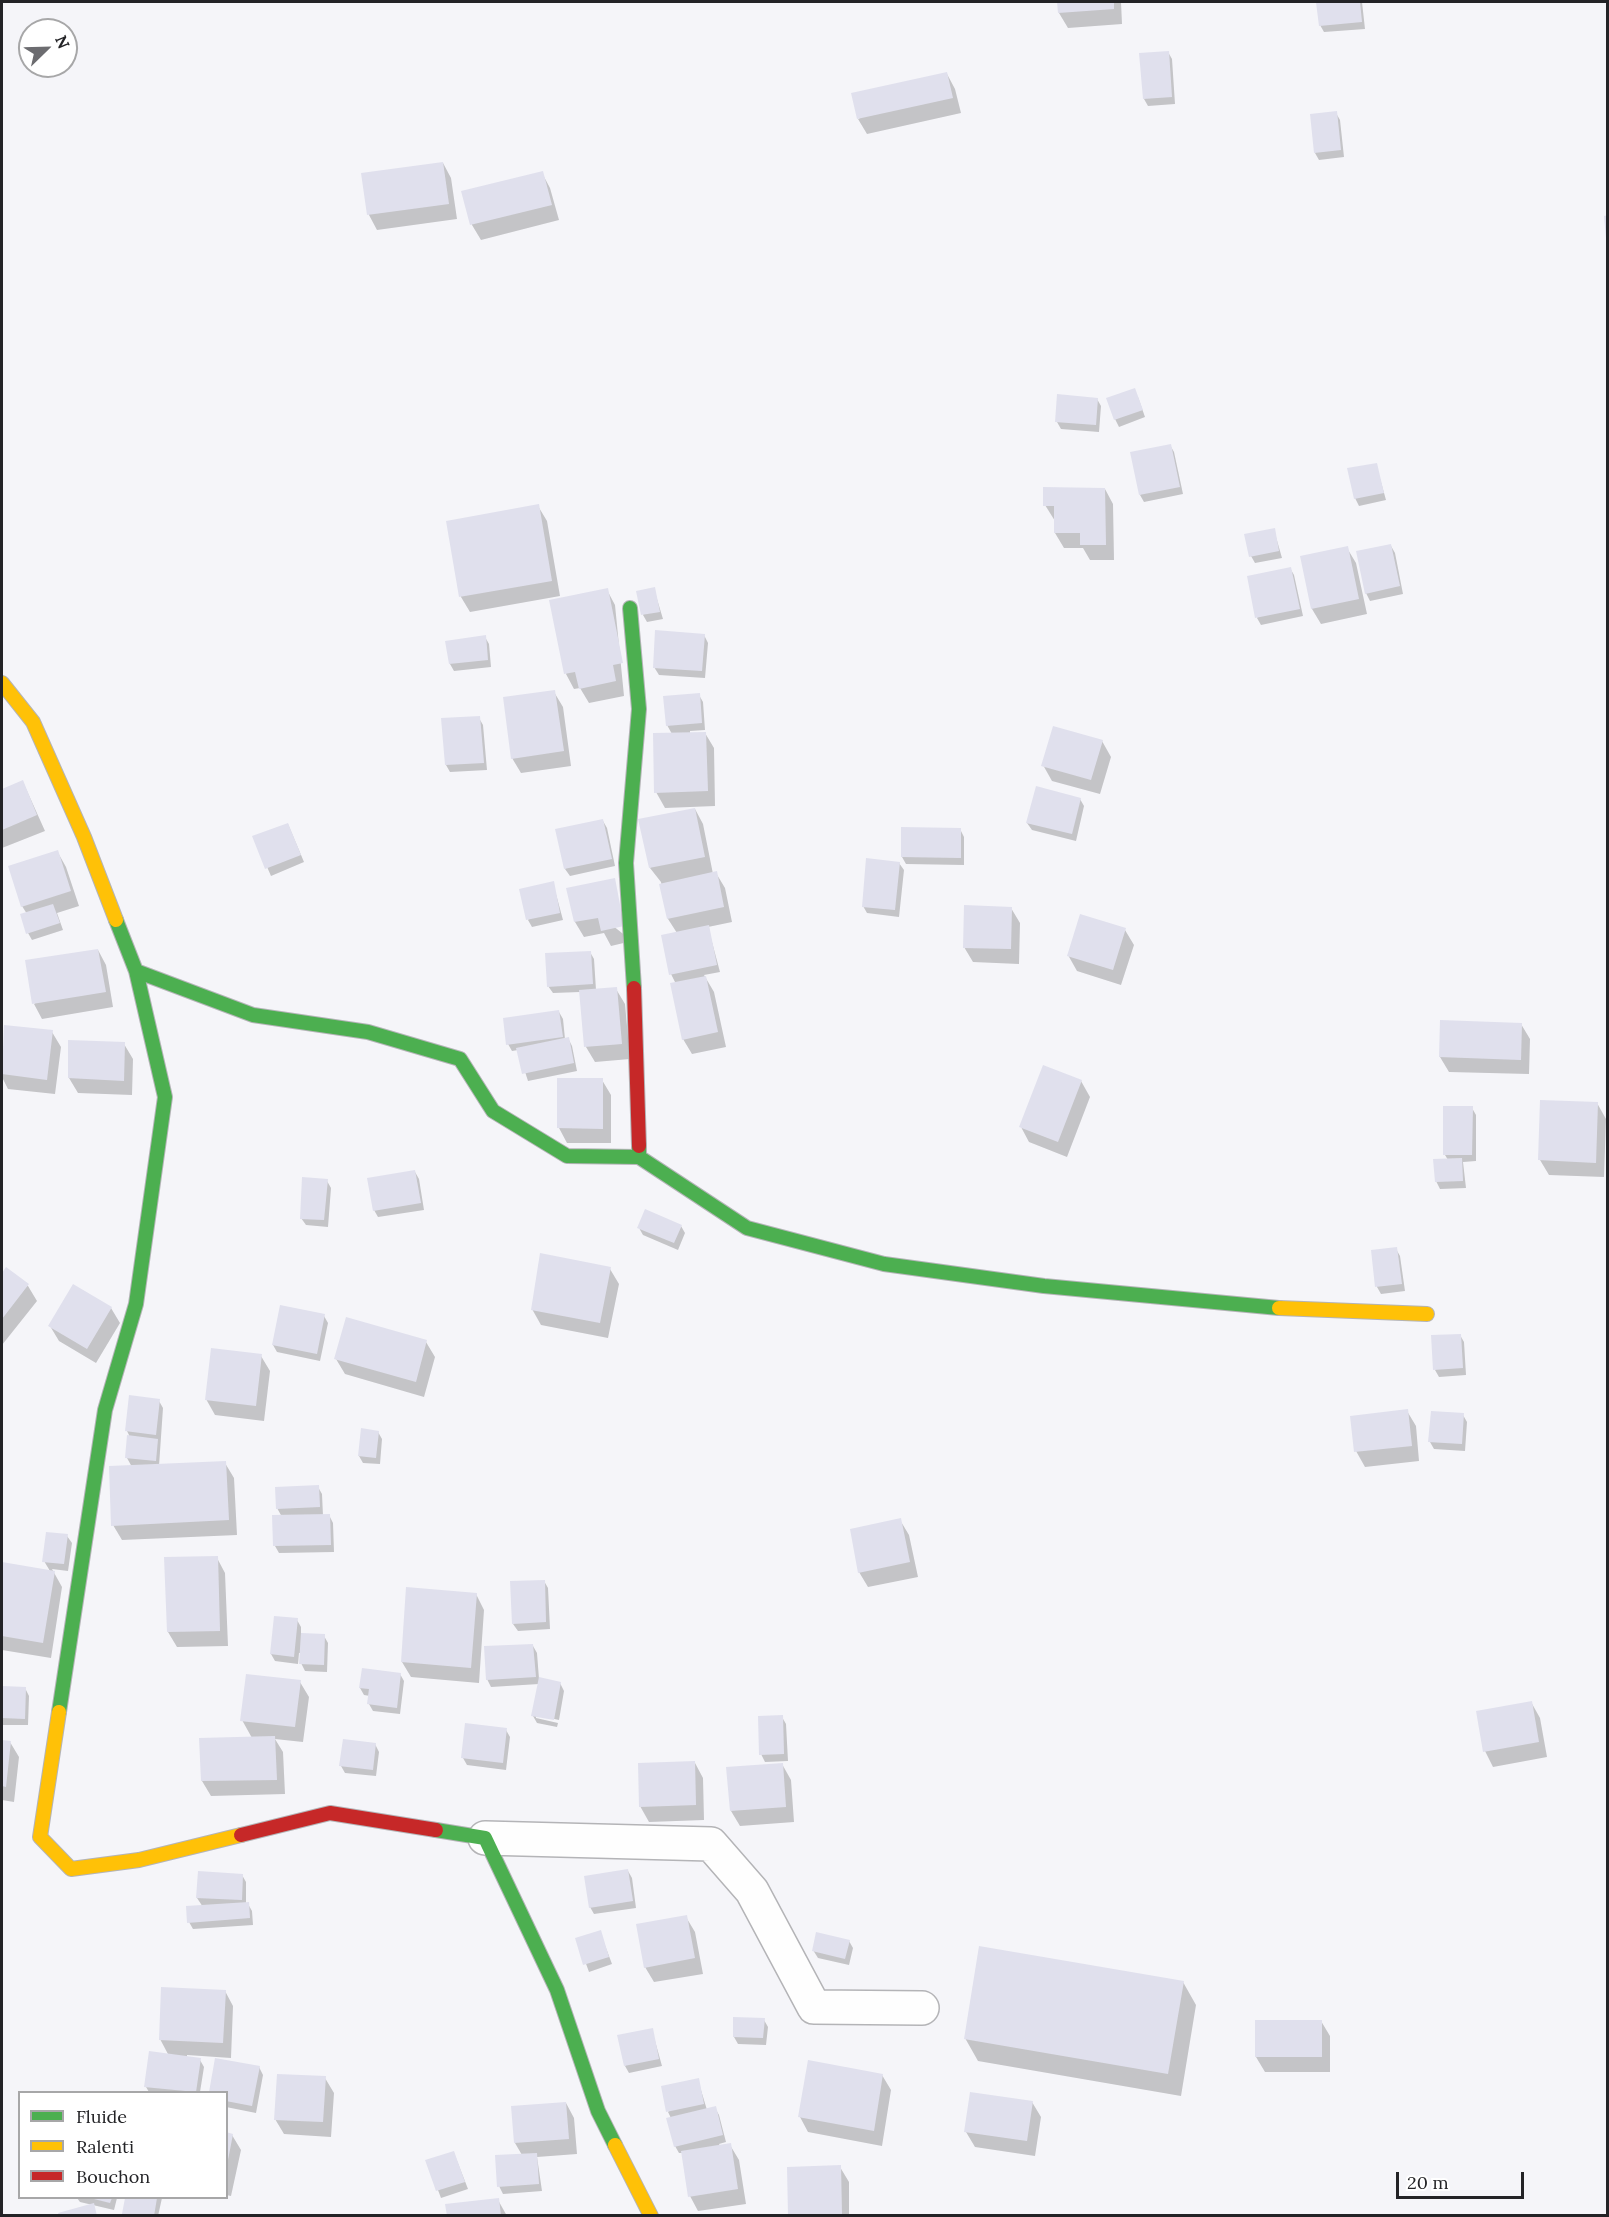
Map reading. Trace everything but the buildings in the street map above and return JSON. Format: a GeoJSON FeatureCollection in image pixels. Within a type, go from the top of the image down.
{"type":"FeatureCollection","features":[{"type":"Feature","properties":{"kind":"street"},"geometry":{"type":"LineString","coordinates":[[630,608],[639,709],[626,863],[638,1050],[639,1157]]}},
{"type":"Feature","properties":{"kind":"street"},"geometry":{"type":"LineString","coordinates":[[2,683],[33,722],[84,837],[136,971],[165,1097],[136,1304],[105,1410],[40,1837],[71,1869],[139,1860],[330,1813],[484,1838],[711,1844],[752,1891],[814,2007],[922,2008]]}},
{"type":"Feature","properties":{"kind":"street"},"geometry":{"type":"LineString","coordinates":[[136,971],[253,1016],[368,1032],[460,1059],[493,1111],[567,1156],[639,1157],[747,1228],[884,1264],[1044,1286],[1240,1306],[1427,1314]]}},
{"type":"Feature","properties":{"kind":"street"},"geometry":{"type":"LineString","coordinates":[[484,1838],[557,1990],[598,2111],[651,2216]]}},
{"type":"Feature","properties":{"kind":"traffic: fast"},"geometry":{"type":"LineString","coordinates":[[630,608],[639,709],[626,863],[634,988]]}},
{"type":"Feature","properties":{"kind":"traffic: fast"},"geometry":{"type":"LineString","coordinates":[[59,1712],[105,1410],[136,1304],[165,1097],[136,971],[116,920]]}},
{"type":"Feature","properties":{"kind":"traffic: fast"},"geometry":{"type":"LineString","coordinates":[[136,971],[253,1015],[368,1032],[460,1059],[493,1111],[567,1156],[639,1157],[639,1146]]}},
{"type":"Feature","properties":{"kind":"traffic: fast"},"geometry":{"type":"LineString","coordinates":[[639,1157],[747,1228],[884,1264],[1044,1286],[1279,1308]]}},
{"type":"Feature","properties":{"kind":"traffic: fast"},"geometry":{"type":"LineString","coordinates":[[436,1830],[485,1838],[557,1990],[598,2111],[615,2145]]}},
{"type":"Feature","properties":{"kind":"traffic: slow"},"geometry":{"type":"LineString","coordinates":[[2,683],[33,722],[84,837],[116,920]]}},
{"type":"Feature","properties":{"kind":"traffic: slow"},"geometry":{"type":"LineString","coordinates":[[1279,1308],[1427,1314]]}},
{"type":"Feature","properties":{"kind":"traffic: slow"},"geometry":{"type":"LineString","coordinates":[[59,1712],[40,1837],[71,1869],[139,1860],[241,1835]]}},
{"type":"Feature","properties":{"kind":"traffic: slow"},"geometry":{"type":"LineString","coordinates":[[615,2145],[651,2216]]}},
{"type":"Feature","properties":{"kind":"traffic: jam"},"geometry":{"type":"LineString","coordinates":[[634,988],[639,1146]]}},
{"type":"Feature","properties":{"kind":"traffic: jam"},"geometry":{"type":"LineString","coordinates":[[241,1835],[330,1813],[436,1830]]}}]}
